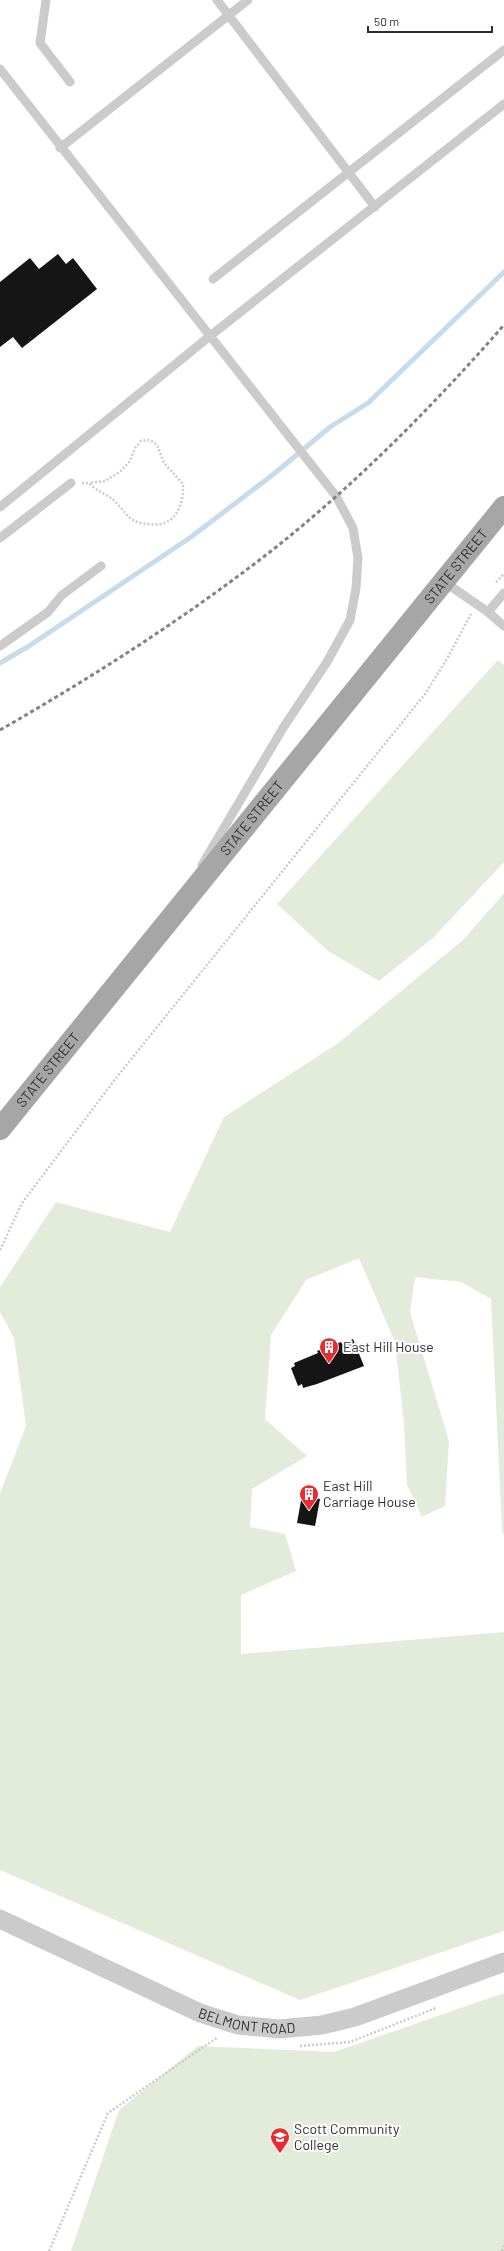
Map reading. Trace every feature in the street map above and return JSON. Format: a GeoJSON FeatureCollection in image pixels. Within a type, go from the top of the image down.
{"type":"FeatureCollection","features":[{"type":"Feature","properties":{"kind":"main road","name":"STATE STREET"},"geometry":{"type":"LineString","coordinates":[[0,1129],[504,507]]}},
{"type":"Feature","properties":{"kind":"street","name":"BELMONT ROAD"},"geometry":{"type":"LineString","coordinates":[[0,1919],[200,2013],[238,2025],[279,2029],[322,2025],[355,2017],[504,1962]]}},
{"type":"Feature","properties":{"kind":"lane"},"geometry":{"type":"LineString","coordinates":[[46,0],[40,43],[70,82]]}},
{"type":"Feature","properties":{"kind":"lane"},"geometry":{"type":"LineString","coordinates":[[217,0],[350,172],[374,206]]}},
{"type":"Feature","properties":{"kind":"lane"},"geometry":{"type":"LineString","coordinates":[[60,148],[248,0]]}},
{"type":"Feature","properties":{"kind":"lane"},"geometry":{"type":"LineString","coordinates":[[213,279],[504,50]]}},
{"type":"Feature","properties":{"kind":"lane"},"geometry":{"type":"LineString","coordinates":[[0,69],[60,148],[336,496],[353,528],[358,558],[356,588],[350,620],[327,662],[283,728],[173,914]]}},
{"type":"Feature","properties":{"kind":"lane"},"geometry":{"type":"LineString","coordinates":[[0,507],[210,336],[504,104]]}},
{"type":"Feature","properties":{"kind":"lane"},"geometry":{"type":"LineString","coordinates":[[0,538],[72,483]]}},
{"type":"Feature","properties":{"kind":"lane"},"geometry":{"type":"LineString","coordinates":[[0,646],[48,612],[62,595],[101,566]]}},
{"type":"Feature","properties":{"kind":"lane"},"geometry":{"type":"LineString","coordinates":[[443,581],[488,612],[504,626]]}},
{"type":"Feature","properties":{"kind":"lane"},"geometry":{"type":"LineString","coordinates":[[488,612],[504,593]]}},
{"type":"Feature","properties":{"kind":"path"},"geometry":{"type":"LineString","coordinates":[[72,483],[105,481],[120,472],[130,461],[134,448],[141,440],[150,440],[157,445],[164,463],[183,484],[183,492],[175,515],[170,522],[157,525],[139,523],[131,519],[111,498],[95,489],[89,483]]}},
{"type":"Feature","properties":{"kind":"path"},"geometry":{"type":"LineString","coordinates":[[0,1250],[22,1204],[116,1078],[425,694],[447,659],[476,604],[504,574]]}},
{"type":"Feature","properties":{"kind":"path"},"geometry":{"type":"LineString","coordinates":[[49,2251],[108,2113],[220,2035]]}},
{"type":"Feature","properties":{"kind":"path"},"geometry":{"type":"LineString","coordinates":[[502,2251],[504,2245]]}},
{"type":"Feature","properties":{"kind":"green space"},"geometry":{"type":"Polygon","coordinates":[[[498,660],[504,665],[504,862],[433,938],[379,981],[328,951],[277,904],[498,660]]]}},
{"type":"Feature","properties":{"kind":"green space"},"geometry":{"type":"Polygon","coordinates":[[[504,893],[504,1536],[502,1530],[491,1299],[461,1282],[415,1277],[410,1312],[449,1441],[445,1506],[422,1517],[407,1485],[404,1425],[395,1342],[359,1258],[306,1280],[271,1335],[265,1419],[307,1456],[252,1489],[250,1527],[285,1534],[296,1571],[241,1595],[241,1654],[504,1632],[504,1931],[300,2000],[0,1870],[0,1493],[26,1426],[14,1338],[0,1312],[0,1287],[56,1202],[170,1232],[224,1117],[337,1044],[464,939],[504,893]]]}},
{"type":"Feature","properties":{"kind":"green space","name":"Scott Community College"},"geometry":{"type":"Polygon","coordinates":[[[504,1993],[504,2251],[71,2251],[119,2110],[198,2046],[334,2052],[504,1993]]]}},
{"type":"Feature","properties":{"kind":"building"},"geometry":{"type":"Polygon","coordinates":[[[58,254],[66,264],[73,258],[97,289],[22,348],[13,337],[0,347],[0,282],[30,258],[39,269],[58,254]]]}},
{"type":"Feature","properties":{"kind":"building","name":"East Hill House"},"geometry":{"type":"Polygon","coordinates":[[[353,1339],[364,1366],[317,1384],[303,1388],[302,1384],[298,1386],[291,1368],[295,1366],[294,1363],[318,1353],[317,1351],[341,1342],[342,1344],[353,1339]]]}},
{"type":"Feature","properties":{"kind":"building","name":"East Hill Carriage House"},"geometry":{"type":"Polygon","coordinates":[[[302,1495],[320,1499],[315,1526],[297,1523],[302,1495]]]}},
{"type":"Feature","properties":{"kind":"waterway"},"geometry":{"type":"LineString","coordinates":[[0,663],[29,646],[191,537],[275,473],[330,427],[368,403],[504,272]]}},
{"type":"Feature","properties":{"kind":"railway"},"geometry":{"type":"LineString","coordinates":[[0,730],[141,644],[209,597],[275,548],[336,497],[394,442],[423,413],[504,325]]}},
{"type":"Feature","properties":{"kind":"place","name":"East Hill House"},"geometry":{"type":"Point","coordinates":[329,1364]}},
{"type":"Feature","properties":{"kind":"place","name":"East Hill Carriage House"},"geometry":{"type":"Point","coordinates":[309,1511]}},
{"type":"Feature","properties":{"kind":"place","name":"Scott Community College"},"geometry":{"type":"Point","coordinates":[280,2154]}}]}
